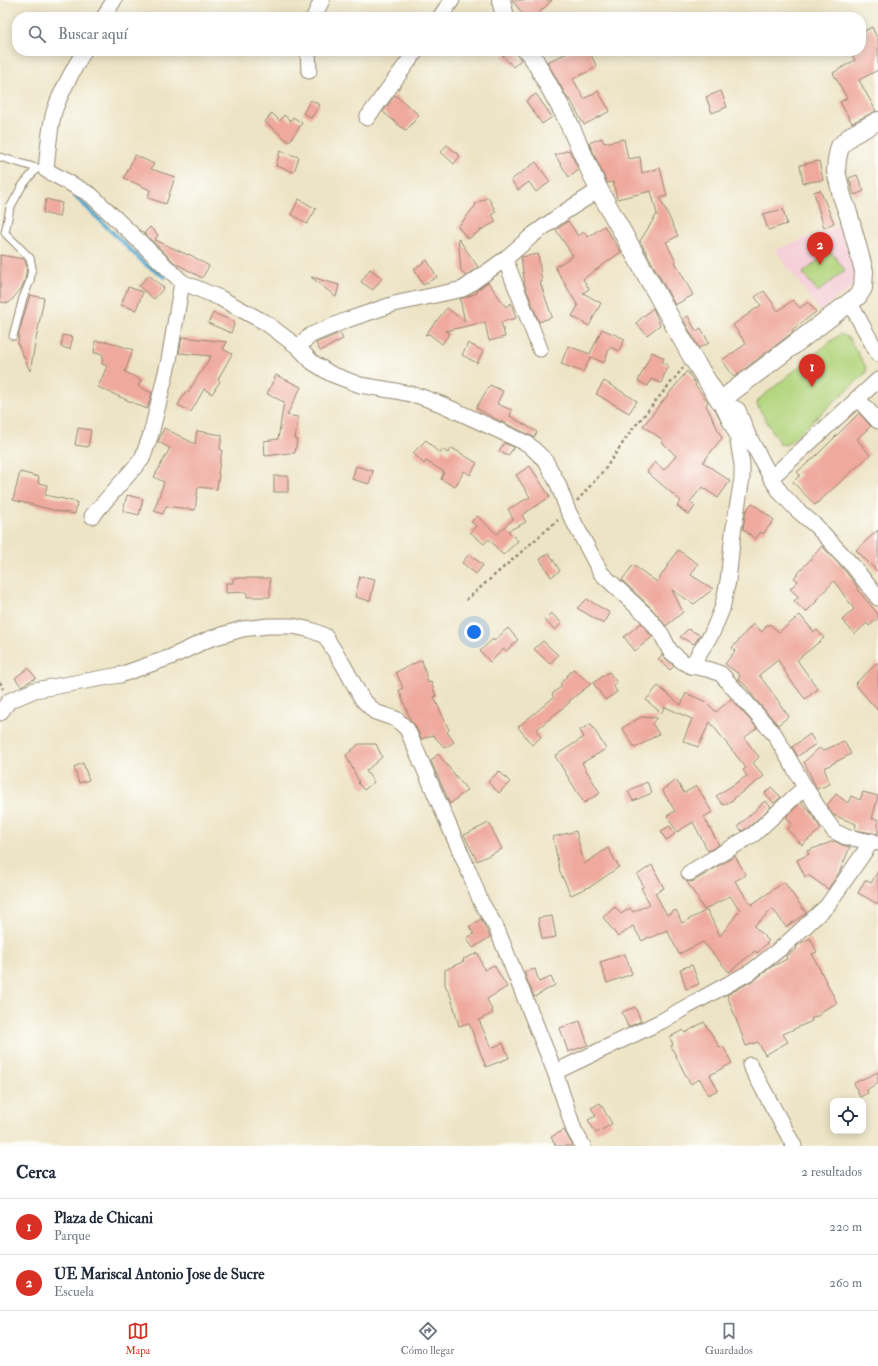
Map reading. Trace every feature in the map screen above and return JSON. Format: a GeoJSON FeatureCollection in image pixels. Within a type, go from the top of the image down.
{"type":"FeatureCollection","features":[{"type":"Feature","properties":{"kind":"street"},"geometry":{"type":"LineString","coordinates":[[107,12],[114,0]]}},
{"type":"Feature","properties":{"kind":"street"},"geometry":{"type":"LineString","coordinates":[[316,12],[322,0]]}},
{"type":"Feature","properties":{"kind":"street"},"geometry":{"type":"LineString","coordinates":[[444,12],[452,0]]}},
{"type":"Feature","properties":{"kind":"street"},"geometry":{"type":"LineString","coordinates":[[501,0],[504,12]]}},
{"type":"Feature","properties":{"kind":"street"},"geometry":{"type":"LineString","coordinates":[[81,56],[64,85],[54,111],[41,169],[91,195],[182,282],[220,298],[266,322],[298,347],[312,362],[331,374],[360,385],[419,396],[441,404],[528,444],[544,460],[558,484],[568,511],[601,573],[647,616],[662,635],[670,651],[683,662],[691,666],[711,670],[721,674],[776,735],[805,786],[834,831],[846,837],[875,842],[828,906],[786,944],[752,971],[662,1021],[555,1072]]}},
{"type":"Feature","properties":{"kind":"street"},"geometry":{"type":"LineString","coordinates":[[308,56],[309,71]]}},
{"type":"Feature","properties":{"kind":"street"},"geometry":{"type":"LineString","coordinates":[[367,118],[412,56]]}},
{"type":"Feature","properties":{"kind":"street"},"geometry":{"type":"LineString","coordinates":[[532,56],[566,117],[599,190],[692,357],[720,402],[737,435],[742,465],[742,478],[733,533],[728,581],[722,610],[712,633],[691,666]]}},
{"type":"Feature","properties":{"kind":"street"},"geometry":{"type":"LineString","coordinates":[[720,402],[850,303],[858,296],[863,288],[864,270],[842,196],[836,171],[837,159],[840,146],[852,135],[878,121]]}},
{"type":"Feature","properties":{"kind":"street"},"geometry":{"type":"LineString","coordinates":[[298,347],[311,335],[347,320],[394,304],[463,289],[505,259],[534,234],[599,190]]}},
{"type":"Feature","properties":{"kind":"street"},"geometry":{"type":"LineString","coordinates":[[505,259],[540,349]]}},
{"type":"Feature","properties":{"kind":"street"},"geometry":{"type":"LineString","coordinates":[[92,516],[142,459],[151,434],[169,360],[182,282]]}},
{"type":"Feature","properties":{"kind":"street"},"geometry":{"type":"LineString","coordinates":[[850,303],[878,354]]}},
{"type":"Feature","properties":{"kind":"street"},"geometry":{"type":"LineString","coordinates":[[771,478],[878,380]]}},
{"type":"Feature","properties":{"kind":"street"},"geometry":{"type":"LineString","coordinates":[[857,398],[878,421]]}},
{"type":"Feature","properties":{"kind":"street"},"geometry":{"type":"LineString","coordinates":[[720,402],[738,410],[747,434],[781,493],[796,509],[816,526],[853,566],[878,598]]}},
{"type":"Feature","properties":{"kind":"street"},"geometry":{"type":"LineString","coordinates":[[0,713],[9,701],[35,690],[120,674],[172,657],[209,639],[242,629],[268,626],[293,626],[311,630],[325,636],[362,699],[375,712],[396,719],[407,729],[481,902],[496,927],[555,1072],[574,1130],[583,1146]]}},
{"type":"Feature","properties":{"kind":"street"},"geometry":{"type":"LineString","coordinates":[[689,873],[754,834],[805,786]]}},
{"type":"Feature","properties":{"kind":"street"},"geometry":{"type":"LineString","coordinates":[[750,1065],[794,1146]]}},
{"type":"Feature","properties":{"kind":"lane"},"geometry":{"type":"LineString","coordinates":[[0,157],[41,169]]}},
{"type":"Feature","properties":{"kind":"lane"},"geometry":{"type":"LineString","coordinates":[[13,336],[23,298],[30,282],[32,268],[30,258],[5,233],[10,208],[22,186],[41,169]]}},
{"type":"Feature","properties":{"kind":"path"},"geometry":{"type":"LineString","coordinates":[[466,600],[568,511],[605,469],[631,432],[692,357]]}},
{"type":"Feature","properties":{"kind":"shaded area"},"geometry":{"type":"Polygon","coordinates":[[[840,225],[860,281],[820,311],[775,250],[840,225]]]}},
{"type":"Feature","properties":{"kind":"green space"},"geometry":{"type":"Polygon","coordinates":[[[830,251],[845,270],[818,292],[803,273],[830,251]]]}},
{"type":"Feature","properties":{"kind":"green space"},"geometry":{"type":"Polygon","coordinates":[[[840,334],[848,337],[866,367],[866,373],[786,445],[780,444],[757,405],[758,400],[840,334]]]}},
{"type":"Feature","properties":{"kind":"building"},"geometry":{"type":"Polygon","coordinates":[[[512,0],[552,0],[540,12],[521,12],[512,0]]]}},
{"type":"Feature","properties":{"kind":"building"},"geometry":{"type":"Polygon","coordinates":[[[872,27],[878,40],[878,70],[859,80],[876,111],[852,123],[840,102],[847,98],[833,73],[855,60],[853,56],[866,56],[866,30],[872,27]]]}},
{"type":"Feature","properties":{"kind":"building"},"geometry":{"type":"Polygon","coordinates":[[[503,56],[518,56],[521,60],[513,67],[503,56]]]}},
{"type":"Feature","properties":{"kind":"building"},"geometry":{"type":"Polygon","coordinates":[[[561,56],[592,56],[597,67],[573,79],[584,99],[598,91],[610,111],[584,125],[547,62],[561,56]]]}},
{"type":"Feature","properties":{"kind":"building"},"geometry":{"type":"Polygon","coordinates":[[[721,91],[727,107],[712,113],[706,97],[721,91]]]}},
{"type":"Feature","properties":{"kind":"building"},"geometry":{"type":"Polygon","coordinates":[[[536,94],[552,117],[542,124],[526,101],[536,94]]]}},
{"type":"Feature","properties":{"kind":"building"},"geometry":{"type":"Polygon","coordinates":[[[395,95],[419,115],[406,131],[383,112],[395,95]]]}},
{"type":"Feature","properties":{"kind":"building"},"geometry":{"type":"Polygon","coordinates":[[[311,100],[320,105],[311,118],[303,113],[311,100]]]}},
{"type":"Feature","properties":{"kind":"building"},"geometry":{"type":"Polygon","coordinates":[[[272,113],[280,121],[284,115],[291,121],[293,117],[302,123],[289,142],[265,122],[272,113]]]}},
{"type":"Feature","properties":{"kind":"building"},"geometry":{"type":"Polygon","coordinates":[[[602,138],[604,143],[624,139],[628,159],[640,157],[642,173],[660,168],[667,196],[660,198],[678,236],[666,242],[693,295],[675,305],[640,241],[657,214],[651,191],[617,199],[613,182],[607,183],[589,143],[602,138]]]}},
{"type":"Feature","properties":{"kind":"building"},"geometry":{"type":"Polygon","coordinates":[[[447,145],[460,156],[454,164],[441,152],[447,145]]]}},
{"type":"Feature","properties":{"kind":"building"},"geometry":{"type":"Polygon","coordinates":[[[569,150],[579,170],[569,177],[555,155],[569,150]]]}},
{"type":"Feature","properties":{"kind":"building"},"geometry":{"type":"Polygon","coordinates":[[[280,151],[299,157],[294,172],[276,166],[280,151]]]}},
{"type":"Feature","properties":{"kind":"building"},"geometry":{"type":"Polygon","coordinates":[[[135,155],[154,164],[151,169],[175,177],[166,204],[148,198],[150,190],[124,178],[135,155]]]}},
{"type":"Feature","properties":{"kind":"building"},"geometry":{"type":"Polygon","coordinates":[[[819,161],[823,180],[803,183],[800,165],[819,161]]]}},
{"type":"Feature","properties":{"kind":"building"},"geometry":{"type":"Polygon","coordinates":[[[536,162],[550,182],[536,192],[529,182],[518,190],[511,180],[536,162]]]}},
{"type":"Feature","properties":{"kind":"building"},"geometry":{"type":"Polygon","coordinates":[[[857,175],[864,191],[854,195],[849,178],[857,175]]]}},
{"type":"Feature","properties":{"kind":"building"},"geometry":{"type":"Polygon","coordinates":[[[820,190],[834,223],[824,228],[814,192],[820,190]]]}},
{"type":"Feature","properties":{"kind":"building"},"geometry":{"type":"Polygon","coordinates":[[[488,197],[496,212],[492,214],[496,222],[468,239],[458,227],[476,205],[475,204],[488,197]]]}},
{"type":"Feature","properties":{"kind":"building"},"geometry":{"type":"Polygon","coordinates":[[[46,199],[62,203],[59,217],[43,213],[46,199]]]}},
{"type":"Feature","properties":{"kind":"building"},"geometry":{"type":"Polygon","coordinates":[[[299,199],[316,209],[307,224],[291,214],[299,199]]]}},
{"type":"Feature","properties":{"kind":"building"},"geometry":{"type":"Polygon","coordinates":[[[783,209],[787,224],[768,230],[763,214],[783,209]]]}},
{"type":"Feature","properties":{"kind":"building"},"geometry":{"type":"Polygon","coordinates":[[[568,221],[578,236],[584,232],[588,237],[604,226],[621,252],[583,279],[589,289],[583,293],[601,303],[589,326],[572,316],[578,306],[555,267],[573,256],[556,230],[568,221]]]}},
{"type":"Feature","properties":{"kind":"building"},"geometry":{"type":"Polygon","coordinates":[[[150,227],[158,235],[155,240],[188,255],[189,254],[209,266],[202,278],[175,263],[144,233],[150,227]]]}},
{"type":"Feature","properties":{"kind":"building"},"geometry":{"type":"Polygon","coordinates":[[[458,238],[478,267],[465,276],[461,270],[458,238]]]}},
{"type":"Feature","properties":{"kind":"building"},"geometry":{"type":"Polygon","coordinates":[[[538,254],[542,282],[540,282],[552,317],[539,322],[525,286],[521,257],[538,254]]]}},
{"type":"Feature","properties":{"kind":"building"},"geometry":{"type":"Polygon","coordinates":[[[0,255],[24,259],[27,267],[25,280],[21,289],[9,303],[0,302],[0,255]]]}},
{"type":"Feature","properties":{"kind":"building"},"geometry":{"type":"Polygon","coordinates":[[[427,260],[437,277],[423,285],[414,269],[427,260]]]}},
{"type":"Feature","properties":{"kind":"building"},"geometry":{"type":"Polygon","coordinates":[[[370,269],[382,278],[373,290],[361,282],[370,269]]]}},
{"type":"Feature","properties":{"kind":"building"},"geometry":{"type":"Polygon","coordinates":[[[149,275],[164,288],[154,299],[139,286],[149,275]]]}},
{"type":"Feature","properties":{"kind":"building"},"geometry":{"type":"Polygon","coordinates":[[[311,277],[339,285],[336,297],[311,277]]]}},
{"type":"Feature","properties":{"kind":"building"},"geometry":{"type":"Polygon","coordinates":[[[488,282],[506,307],[511,303],[516,318],[501,322],[505,337],[489,341],[485,322],[445,331],[450,333],[442,344],[429,334],[425,335],[447,308],[465,322],[460,299],[477,293],[476,291],[488,282]]]}},
{"type":"Feature","properties":{"kind":"building"},"geometry":{"type":"Polygon","coordinates":[[[128,287],[143,292],[136,310],[121,305],[128,287]]]}},
{"type":"Feature","properties":{"kind":"building"},"geometry":{"type":"Polygon","coordinates":[[[764,291],[778,311],[793,300],[800,308],[808,302],[816,312],[792,330],[793,332],[734,377],[722,360],[746,344],[733,325],[761,305],[755,297],[764,291]]]}},
{"type":"Feature","properties":{"kind":"building"},"geometry":{"type":"Polygon","coordinates":[[[30,295],[44,298],[30,371],[18,344],[19,332],[30,295]]]}},
{"type":"Feature","properties":{"kind":"building"},"geometry":{"type":"Polygon","coordinates":[[[653,308],[660,325],[647,335],[636,323],[653,308]]]}},
{"type":"Feature","properties":{"kind":"building"},"geometry":{"type":"Polygon","coordinates":[[[213,313],[235,322],[231,333],[208,323],[213,313]]]}},
{"type":"Feature","properties":{"kind":"building"},"geometry":{"type":"Polygon","coordinates":[[[688,316],[696,331],[701,328],[709,343],[699,348],[683,319],[688,316]]]}},
{"type":"Feature","properties":{"kind":"building"},"geometry":{"type":"Polygon","coordinates":[[[602,329],[625,339],[619,351],[610,347],[604,363],[591,357],[583,372],[561,364],[568,346],[590,354],[602,329]]]}},
{"type":"Feature","properties":{"kind":"building"},"geometry":{"type":"Polygon","coordinates":[[[340,333],[343,339],[320,351],[316,343],[340,333]]]}},
{"type":"Feature","properties":{"kind":"building"},"geometry":{"type":"Polygon","coordinates":[[[63,335],[73,337],[70,349],[61,347],[63,335]]]}},
{"type":"Feature","properties":{"kind":"building"},"geometry":{"type":"Polygon","coordinates":[[[182,337],[227,342],[223,349],[232,354],[218,379],[220,381],[212,394],[204,389],[191,412],[178,405],[211,356],[179,353],[182,337]]]}},
{"type":"Feature","properties":{"kind":"building"},"geometry":{"type":"Polygon","coordinates":[[[95,341],[106,341],[133,350],[125,372],[141,380],[138,386],[152,393],[147,409],[98,387],[107,366],[102,364],[103,354],[94,353],[95,341]]]}},
{"type":"Feature","properties":{"kind":"building"},"geometry":{"type":"Polygon","coordinates":[[[468,343],[483,351],[477,363],[462,355],[468,343]]]}},
{"type":"Feature","properties":{"kind":"building"},"geometry":{"type":"Polygon","coordinates":[[[652,352],[664,358],[662,363],[668,365],[661,383],[651,379],[648,386],[638,381],[652,352]]]}},
{"type":"Feature","properties":{"kind":"building"},"geometry":{"type":"Polygon","coordinates":[[[687,371],[696,384],[695,385],[708,402],[706,405],[722,438],[703,462],[730,481],[718,498],[702,487],[690,502],[695,506],[689,515],[677,506],[681,501],[647,472],[655,462],[664,470],[676,456],[662,442],[663,440],[643,426],[687,371]]]}},
{"type":"Feature","properties":{"kind":"building"},"geometry":{"type":"Polygon","coordinates":[[[276,375],[301,387],[287,415],[298,417],[295,439],[297,439],[295,453],[265,456],[264,441],[278,439],[284,402],[267,394],[276,375]]]}},
{"type":"Feature","properties":{"kind":"building"},"geometry":{"type":"Polygon","coordinates":[[[604,381],[637,401],[629,413],[596,394],[604,381]]]}},
{"type":"Feature","properties":{"kind":"building"},"geometry":{"type":"Polygon","coordinates":[[[490,385],[503,391],[497,404],[512,410],[510,416],[537,432],[534,437],[476,408],[490,385]]]}},
{"type":"Feature","properties":{"kind":"building"},"geometry":{"type":"Polygon","coordinates":[[[859,413],[871,426],[857,439],[870,455],[815,505],[793,482],[800,475],[797,472],[816,456],[859,413]]]}},
{"type":"Feature","properties":{"kind":"building"},"geometry":{"type":"Polygon","coordinates":[[[78,428],[91,430],[88,447],[75,445],[78,428]]]}},
{"type":"Feature","properties":{"kind":"building"},"geometry":{"type":"Polygon","coordinates":[[[164,428],[195,444],[197,431],[222,435],[220,449],[222,450],[217,489],[198,487],[195,510],[166,506],[163,514],[154,511],[164,482],[154,477],[170,448],[158,442],[164,428]]]}},
{"type":"Feature","properties":{"kind":"building"},"geometry":{"type":"Polygon","coordinates":[[[426,440],[440,454],[442,449],[448,453],[452,448],[477,463],[470,475],[464,471],[455,487],[441,479],[444,472],[426,461],[424,464],[413,453],[426,440]]]}},
{"type":"Feature","properties":{"kind":"building"},"geometry":{"type":"Polygon","coordinates":[[[504,443],[514,447],[508,456],[499,451],[504,443]]]}},
{"type":"Feature","properties":{"kind":"building"},"geometry":{"type":"Polygon","coordinates":[[[356,466],[373,471],[369,484],[352,479],[356,466]]]}},
{"type":"Feature","properties":{"kind":"building"},"geometry":{"type":"Polygon","coordinates":[[[530,466],[550,497],[522,515],[526,522],[508,531],[518,541],[503,555],[489,539],[484,544],[470,532],[476,526],[471,522],[477,516],[497,534],[513,519],[508,509],[530,497],[516,475],[530,466]]]}},
{"type":"Feature","properties":{"kind":"building"},"geometry":{"type":"Polygon","coordinates":[[[20,472],[39,477],[38,483],[47,485],[45,495],[77,502],[75,514],[13,500],[20,472]]]}},
{"type":"Feature","properties":{"kind":"building"},"geometry":{"type":"Polygon","coordinates":[[[274,476],[288,476],[288,492],[274,492],[274,476]]]}},
{"type":"Feature","properties":{"kind":"building"},"geometry":{"type":"Polygon","coordinates":[[[127,495],[143,499],[139,515],[123,511],[127,495]]]}},
{"type":"Feature","properties":{"kind":"building"},"geometry":{"type":"Polygon","coordinates":[[[752,503],[774,520],[763,534],[761,532],[755,539],[743,529],[746,511],[752,503]]]}},
{"type":"Feature","properties":{"kind":"building"},"geometry":{"type":"Polygon","coordinates":[[[878,530],[878,572],[856,550],[878,530]]]}},
{"type":"Feature","properties":{"kind":"building"},"geometry":{"type":"Polygon","coordinates":[[[822,546],[846,572],[858,588],[857,589],[878,614],[878,618],[869,626],[867,623],[855,634],[842,620],[854,609],[834,581],[806,612],[794,601],[799,597],[790,589],[798,581],[794,578],[822,546]]]}},
{"type":"Feature","properties":{"kind":"building"},"geometry":{"type":"Polygon","coordinates":[[[678,550],[698,564],[691,575],[713,589],[694,604],[672,590],[683,612],[666,626],[653,610],[622,580],[633,565],[657,582],[678,550]]]}},
{"type":"Feature","properties":{"kind":"building"},"geometry":{"type":"Polygon","coordinates":[[[549,553],[560,571],[551,577],[540,559],[549,553]]]}},
{"type":"Feature","properties":{"kind":"building"},"geometry":{"type":"Polygon","coordinates":[[[469,554],[483,565],[476,574],[462,563],[469,554]]]}},
{"type":"Feature","properties":{"kind":"building"},"geometry":{"type":"Polygon","coordinates":[[[360,576],[375,579],[370,601],[355,597],[360,576]]]}},
{"type":"Feature","properties":{"kind":"building"},"geometry":{"type":"Polygon","coordinates":[[[233,578],[270,578],[270,597],[247,597],[247,592],[226,593],[226,583],[233,583],[233,578]]]}},
{"type":"Feature","properties":{"kind":"building"},"geometry":{"type":"Polygon","coordinates":[[[587,599],[610,613],[604,624],[577,608],[587,599]]]}},
{"type":"Feature","properties":{"kind":"building"},"geometry":{"type":"Polygon","coordinates":[[[551,613],[562,623],[555,630],[544,620],[551,613]]]}},
{"type":"Feature","properties":{"kind":"building"},"geometry":{"type":"Polygon","coordinates":[[[800,615],[814,632],[817,630],[824,638],[797,660],[818,689],[805,699],[789,678],[778,660],[759,675],[789,716],[778,725],[755,699],[746,686],[738,679],[740,675],[725,664],[735,651],[732,648],[753,624],[762,632],[767,625],[771,625],[779,632],[800,615]]]}},
{"type":"Feature","properties":{"kind":"building"},"geometry":{"type":"Polygon","coordinates":[[[641,623],[652,637],[635,651],[624,637],[641,623]]]}},
{"type":"Feature","properties":{"kind":"building"},"geometry":{"type":"Polygon","coordinates":[[[508,628],[518,640],[506,651],[504,649],[490,662],[480,651],[508,628]]]}},
{"type":"Feature","properties":{"kind":"building"},"geometry":{"type":"Polygon","coordinates":[[[688,629],[700,635],[694,644],[680,637],[688,629]]]}},
{"type":"Feature","properties":{"kind":"building"},"geometry":{"type":"Polygon","coordinates":[[[543,641],[558,655],[550,664],[534,649],[543,641]]]}},
{"type":"Feature","properties":{"kind":"building"},"geometry":{"type":"Polygon","coordinates":[[[662,655],[674,666],[670,670],[658,659],[662,655]]]}},
{"type":"Feature","properties":{"kind":"building"},"geometry":{"type":"Polygon","coordinates":[[[422,660],[428,683],[431,682],[436,696],[434,697],[449,730],[447,732],[454,742],[445,748],[433,735],[421,739],[415,725],[411,721],[399,690],[403,688],[396,672],[422,660]]]}},
{"type":"Feature","properties":{"kind":"building"},"geometry":{"type":"Polygon","coordinates":[[[878,662],[878,711],[855,684],[878,662]]]}},
{"type":"Feature","properties":{"kind":"building"},"geometry":{"type":"Polygon","coordinates":[[[28,668],[36,678],[21,686],[15,678],[28,668]]]}},
{"type":"Feature","properties":{"kind":"building"},"geometry":{"type":"Polygon","coordinates":[[[573,669],[591,684],[536,730],[541,737],[532,745],[518,727],[554,697],[552,694],[562,686],[560,684],[573,669]]]}},
{"type":"Feature","properties":{"kind":"building"},"geometry":{"type":"Polygon","coordinates":[[[609,672],[617,683],[613,685],[617,692],[605,700],[593,683],[609,672]]]}},
{"type":"Feature","properties":{"kind":"building"},"geometry":{"type":"Polygon","coordinates":[[[658,686],[681,705],[686,693],[706,702],[716,712],[731,699],[757,728],[744,738],[759,757],[753,763],[764,776],[734,798],[735,799],[723,805],[716,796],[747,776],[743,770],[746,768],[710,722],[698,747],[683,741],[692,719],[665,707],[661,713],[646,700],[658,686]]]}},
{"type":"Feature","properties":{"kind":"building"},"geometry":{"type":"Polygon","coordinates":[[[641,717],[657,718],[652,723],[659,734],[635,748],[622,728],[641,717]]]}},
{"type":"Feature","properties":{"kind":"building"},"geometry":{"type":"Polygon","coordinates":[[[591,724],[606,749],[582,763],[600,793],[584,803],[555,756],[584,737],[580,730],[591,724]]]}},
{"type":"Feature","properties":{"kind":"building"},"geometry":{"type":"Polygon","coordinates":[[[810,734],[816,744],[798,756],[792,747],[810,734]]]}},
{"type":"Feature","properties":{"kind":"building"},"geometry":{"type":"Polygon","coordinates":[[[844,741],[851,754],[824,768],[830,784],[817,789],[804,762],[819,748],[823,751],[844,741]]]}},
{"type":"Feature","properties":{"kind":"building"},"geometry":{"type":"Polygon","coordinates":[[[359,744],[376,744],[382,757],[366,771],[374,782],[364,790],[358,783],[359,782],[346,755],[359,744]]]}},
{"type":"Feature","properties":{"kind":"building"},"geometry":{"type":"Polygon","coordinates":[[[438,754],[467,790],[450,804],[431,761],[438,754]]]}},
{"type":"Feature","properties":{"kind":"building"},"geometry":{"type":"Polygon","coordinates":[[[83,763],[89,780],[79,783],[74,767],[83,763]]]}},
{"type":"Feature","properties":{"kind":"building"},"geometry":{"type":"Polygon","coordinates":[[[499,771],[510,782],[499,793],[488,782],[499,771]]]}},
{"type":"Feature","properties":{"kind":"building"},"geometry":{"type":"Polygon","coordinates":[[[676,780],[684,793],[697,786],[712,812],[704,817],[719,845],[708,851],[693,822],[677,832],[667,816],[675,811],[662,790],[676,780]]]}},
{"type":"Feature","properties":{"kind":"building"},"geometry":{"type":"Polygon","coordinates":[[[647,782],[652,793],[633,801],[628,791],[647,782]]]}},
{"type":"Feature","properties":{"kind":"building"},"geometry":{"type":"Polygon","coordinates":[[[771,787],[781,797],[774,803],[765,793],[771,787]]]}},
{"type":"Feature","properties":{"kind":"building"},"geometry":{"type":"Polygon","coordinates":[[[863,792],[878,796],[872,819],[878,819],[878,834],[855,830],[856,824],[833,815],[827,805],[836,794],[848,803],[851,796],[860,800],[863,792]]]}},
{"type":"Feature","properties":{"kind":"building"},"geometry":{"type":"Polygon","coordinates":[[[765,801],[771,807],[749,827],[742,831],[738,826],[765,801]]]}},
{"type":"Feature","properties":{"kind":"building"},"geometry":{"type":"Polygon","coordinates":[[[801,802],[811,813],[821,829],[802,845],[787,829],[792,824],[786,817],[801,802]]]}},
{"type":"Feature","properties":{"kind":"building"},"geometry":{"type":"Polygon","coordinates":[[[489,823],[502,849],[477,861],[464,835],[489,823]]]}},
{"type":"Feature","properties":{"kind":"building"},"geometry":{"type":"Polygon","coordinates":[[[670,826],[675,834],[666,840],[661,831],[670,826]]]}},
{"type":"Feature","properties":{"kind":"building"},"geometry":{"type":"Polygon","coordinates":[[[576,831],[584,864],[608,848],[619,867],[593,885],[571,895],[560,872],[553,837],[576,831]]]}},
{"type":"Feature","properties":{"kind":"building"},"geometry":{"type":"Polygon","coordinates":[[[834,841],[850,847],[840,871],[828,889],[808,875],[805,877],[797,860],[809,854],[807,851],[834,841]]]}},
{"type":"Feature","properties":{"kind":"building"},"geometry":{"type":"Polygon","coordinates":[[[735,856],[746,875],[735,881],[751,905],[784,882],[806,913],[786,927],[773,909],[754,926],[769,941],[757,953],[755,951],[729,972],[703,942],[679,954],[667,930],[642,941],[633,926],[618,937],[603,917],[615,907],[621,914],[630,908],[633,912],[650,904],[641,888],[644,886],[637,875],[652,865],[664,888],[655,893],[667,915],[676,910],[682,923],[707,910],[720,936],[740,910],[730,896],[704,910],[686,881],[694,881],[735,856]]]}},
{"type":"Feature","properties":{"kind":"building"},"geometry":{"type":"Polygon","coordinates":[[[878,871],[878,904],[858,893],[865,880],[871,883],[878,871]]]}},
{"type":"Feature","properties":{"kind":"building"},"geometry":{"type":"Polygon","coordinates":[[[552,916],[556,937],[542,939],[538,918],[552,916]]]}},
{"type":"Feature","properties":{"kind":"building"},"geometry":{"type":"Polygon","coordinates":[[[481,919],[490,937],[473,948],[467,938],[474,934],[469,927],[481,919]]]}},
{"type":"Feature","properties":{"kind":"building"},"geometry":{"type":"Polygon","coordinates":[[[810,938],[817,952],[812,954],[837,1003],[820,1012],[821,1014],[811,1019],[812,1021],[783,1034],[788,1042],[765,1055],[758,1042],[746,1046],[727,995],[756,979],[771,967],[787,959],[786,956],[797,949],[796,947],[801,943],[810,938]]]}},
{"type":"Feature","properties":{"kind":"building"},"geometry":{"type":"Polygon","coordinates":[[[478,953],[484,970],[494,965],[507,987],[487,999],[493,1013],[479,1020],[491,1048],[503,1043],[509,1058],[486,1067],[469,1023],[459,1026],[451,997],[445,985],[445,970],[464,961],[463,959],[478,953]]]}},
{"type":"Feature","properties":{"kind":"building"},"geometry":{"type":"Polygon","coordinates":[[[625,954],[632,974],[607,983],[600,962],[625,954]]]}},
{"type":"Feature","properties":{"kind":"building"},"geometry":{"type":"Polygon","coordinates":[[[692,965],[699,984],[686,989],[680,969],[692,965]]]}},
{"type":"Feature","properties":{"kind":"building"},"geometry":{"type":"Polygon","coordinates":[[[535,969],[539,982],[551,977],[555,985],[534,997],[524,972],[535,969]]]}},
{"type":"Feature","properties":{"kind":"building"},"geometry":{"type":"Polygon","coordinates":[[[635,1007],[641,1021],[628,1027],[622,1012],[635,1007]]]}},
{"type":"Feature","properties":{"kind":"building"},"geometry":{"type":"Polygon","coordinates":[[[580,1021],[588,1045],[568,1052],[560,1028],[580,1021]]]}},
{"type":"Feature","properties":{"kind":"building"},"geometry":{"type":"Polygon","coordinates":[[[704,1022],[720,1048],[723,1046],[732,1063],[710,1075],[718,1090],[708,1095],[700,1079],[690,1084],[671,1046],[673,1045],[670,1037],[683,1030],[685,1033],[704,1022]]]}},
{"type":"Feature","properties":{"kind":"building"},"geometry":{"type":"Polygon","coordinates":[[[878,1072],[878,1082],[867,1090],[868,1093],[860,1097],[854,1083],[878,1072]]]}},
{"type":"Feature","properties":{"kind":"building"},"geometry":{"type":"Polygon","coordinates":[[[600,1103],[612,1124],[596,1133],[588,1120],[596,1116],[591,1108],[600,1103]]]}},
{"type":"Feature","properties":{"kind":"building"},"geometry":{"type":"Polygon","coordinates":[[[564,1130],[573,1146],[556,1146],[551,1137],[564,1130]]]}},
{"type":"Feature","properties":{"kind":"waterway"},"geometry":{"type":"LineString","coordinates":[[75,196],[145,264],[165,277]]}},
{"type":"Feature","properties":{"kind":"place","name":"UE Mariscal Antonio Jose de Sucre"},"geometry":{"type":"Point","coordinates":[820,265]}},
{"type":"Feature","properties":{"kind":"place","name":"Plaza de Chicani"},"geometry":{"type":"Point","coordinates":[812,387]}}]}
